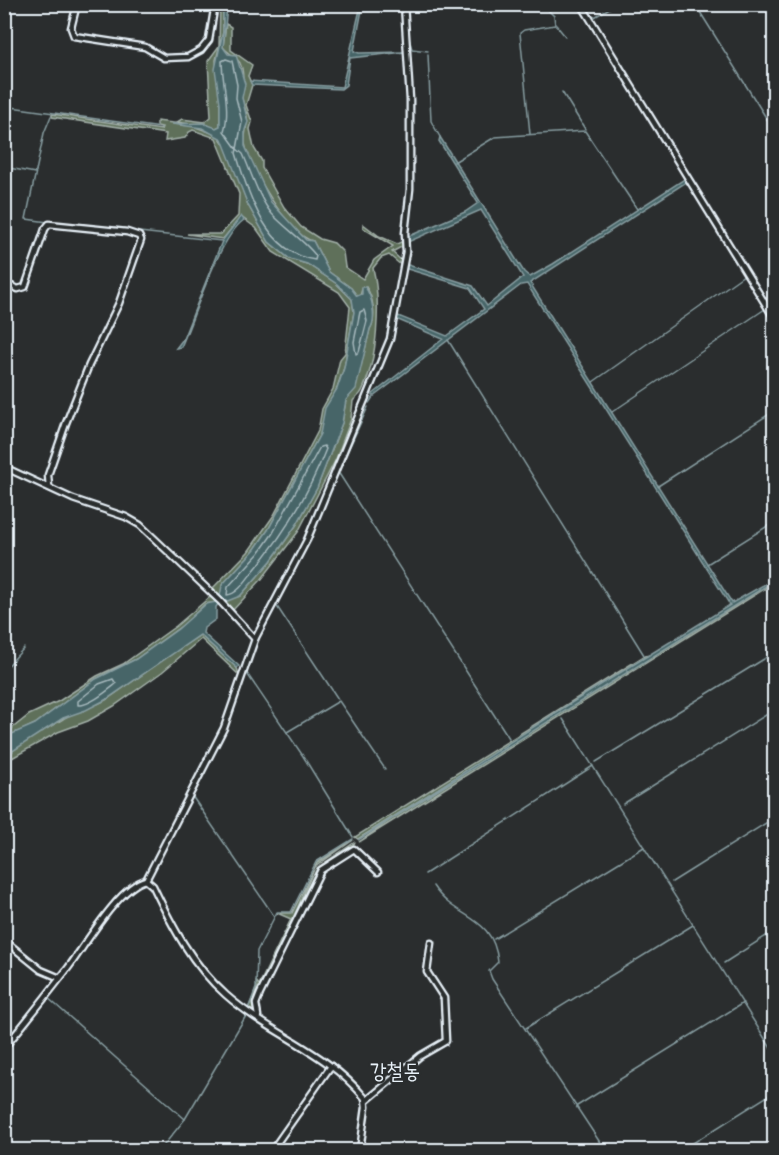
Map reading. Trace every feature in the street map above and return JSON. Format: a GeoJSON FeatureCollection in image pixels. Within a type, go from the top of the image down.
{"type":"FeatureCollection","features":[{"type":"Feature","properties":{"kind":"street"},"geometry":{"type":"LineString","coordinates":[[77,4],[71,28],[74,36],[145,47],[164,58],[172,59],[188,57],[205,45],[210,36],[215,4]]}},
{"type":"Feature","properties":{"kind":"street"},"geometry":{"type":"LineString","coordinates":[[4,1048],[60,978],[98,923],[127,893],[146,880],[224,728],[255,639],[307,540],[390,339],[406,252],[405,233],[410,189],[410,100],[404,4]]}},
{"type":"Feature","properties":{"kind":"street"},"geometry":{"type":"LineString","coordinates":[[581,4],[774,318]]}},
{"type":"Feature","properties":{"kind":"street"},"geometry":{"type":"LineString","coordinates":[[4,283],[18,289],[25,287],[45,229],[49,224],[127,232],[136,234],[141,240],[118,303],[89,365],[66,423],[48,476],[49,488]]}},
{"type":"Feature","properties":{"kind":"street"},"geometry":{"type":"LineString","coordinates":[[4,467],[81,502],[126,517],[140,525],[220,600],[255,639]]}},
{"type":"Feature","properties":{"kind":"street"},"geometry":{"type":"LineString","coordinates":[[258,1017],[256,1004],[260,994],[324,866],[354,849],[378,872]]}},
{"type":"Feature","properties":{"kind":"street"},"geometry":{"type":"LineString","coordinates":[[146,880],[153,886],[178,937],[208,977],[234,1002],[310,1049],[358,1090],[366,1101],[360,1150]]}},
{"type":"Feature","properties":{"kind":"street"},"geometry":{"type":"LineString","coordinates":[[4,940],[41,970],[60,978]]}},
{"type":"Feature","properties":{"kind":"street"},"geometry":{"type":"LineString","coordinates":[[366,1101],[420,1056],[446,1041],[444,998],[427,972],[431,943]]}},
{"type":"Feature","properties":{"kind":"street"},"geometry":{"type":"LineString","coordinates":[[272,1150],[331,1066]]}},
{"type":"Feature","properties":{"kind":"green space"},"geometry":{"type":"Polygon","coordinates":[[[220,5],[223,5],[223,32],[216,60],[220,126],[216,128],[177,122],[182,119],[205,122],[211,117],[208,61],[219,46],[220,5]]]}},
{"type":"Feature","properties":{"kind":"green space"},"geometry":{"type":"Polygon","coordinates":[[[226,24],[231,27],[231,50],[252,65],[248,76],[252,85],[246,105],[252,122],[250,129],[254,148],[262,161],[262,168],[284,207],[301,227],[320,239],[334,243],[343,252],[345,267],[363,279],[374,260],[393,246],[363,228],[363,224],[379,236],[397,244],[405,240],[405,245],[392,252],[403,262],[402,266],[389,255],[381,258],[373,268],[377,313],[372,363],[362,391],[353,401],[351,419],[336,459],[298,532],[261,580],[232,611],[222,601],[240,596],[271,561],[297,524],[317,488],[342,423],[346,400],[358,378],[374,314],[366,287],[362,289],[360,296],[357,296],[351,288],[329,272],[313,241],[293,228],[262,184],[245,143],[247,114],[242,100],[242,67],[223,47],[226,24]]]}},
{"type":"Feature","properties":{"kind":"green space"},"geometry":{"type":"Polygon","coordinates":[[[52,114],[161,130],[162,127],[157,126],[157,121],[190,125],[218,135],[229,151],[248,205],[269,242],[290,259],[307,264],[337,284],[352,299],[354,312],[344,368],[320,434],[268,530],[255,549],[222,585],[221,599],[211,590],[248,552],[274,515],[318,431],[322,409],[333,389],[340,359],[345,353],[350,307],[339,292],[273,252],[256,228],[241,217],[223,239],[187,234],[221,234],[238,216],[239,194],[216,138],[193,130],[185,138],[165,141],[166,134],[52,117],[52,114]]]}},
{"type":"Feature","properties":{"kind":"green space"},"geometry":{"type":"Polygon","coordinates":[[[774,581],[774,583],[359,842],[394,817],[774,581]]]}},
{"type":"Feature","properties":{"kind":"green space"},"geometry":{"type":"Polygon","coordinates":[[[210,597],[218,602],[205,604],[187,622],[136,659],[96,679],[35,724],[5,738],[5,734],[29,715],[59,701],[97,676],[123,664],[176,626],[210,597]]]}},
{"type":"Feature","properties":{"kind":"green space"},"geometry":{"type":"Polygon","coordinates":[[[200,635],[237,668],[239,675],[201,639],[162,672],[114,706],[88,721],[58,732],[5,762],[5,756],[26,741],[68,716],[109,698],[200,635]]]}},
{"type":"Feature","properties":{"kind":"green space"},"geometry":{"type":"Polygon","coordinates":[[[651,655],[358,839],[355,837],[644,656],[651,655]]]}},
{"type":"Feature","properties":{"kind":"green space"},"geometry":{"type":"Polygon","coordinates":[[[353,840],[315,867],[317,863],[353,840]]]}},
{"type":"Feature","properties":{"kind":"green space"},"geometry":{"type":"Polygon","coordinates":[[[355,842],[352,847],[320,869],[255,1001],[255,1014],[248,1009],[257,988],[256,981],[259,985],[291,919],[277,913],[292,913],[315,867],[288,930],[317,868],[355,842]]]}},
{"type":"Feature","properties":{"kind":"water"},"geometry":{"type":"Polygon","coordinates":[[[223,5],[227,7],[223,47],[228,54],[236,55],[245,84],[242,98],[248,122],[245,130],[245,146],[271,202],[306,240],[313,241],[329,272],[351,288],[357,296],[362,294],[362,287],[365,287],[372,302],[373,314],[356,389],[346,400],[342,423],[317,488],[297,524],[271,561],[240,596],[225,602],[220,596],[222,585],[255,549],[268,530],[320,434],[325,408],[337,389],[344,368],[354,312],[352,299],[337,284],[307,264],[290,259],[269,242],[248,205],[222,139],[202,128],[172,124],[203,123],[216,128],[220,126],[220,103],[215,69],[223,32],[223,5]]]}},
{"type":"Feature","properties":{"kind":"water"},"geometry":{"type":"Polygon","coordinates":[[[361,5],[363,5],[354,51],[359,53],[405,52],[350,58],[346,85],[341,89],[252,85],[250,81],[342,87],[361,5]]]}},
{"type":"Feature","properties":{"kind":"water"},"geometry":{"type":"Polygon","coordinates":[[[440,137],[524,272],[530,277],[686,178],[688,181],[530,283],[732,603],[774,579],[774,581],[358,840],[563,708],[730,605],[527,284],[521,285],[373,397],[373,394],[443,339],[396,319],[396,315],[447,336],[484,309],[470,288],[404,268],[405,264],[473,286],[487,306],[523,277],[481,210],[408,242],[407,237],[465,212],[478,203],[439,141],[440,137]]]}},
{"type":"Feature","properties":{"kind":"water"},"geometry":{"type":"Polygon","coordinates":[[[241,216],[244,220],[235,229],[217,259],[181,347],[176,348],[183,339],[222,241],[241,216]]]}},
{"type":"Feature","properties":{"kind":"water"},"geometry":{"type":"Polygon","coordinates":[[[219,603],[216,607],[216,619],[204,628],[203,633],[239,666],[237,668],[200,635],[107,699],[63,718],[5,756],[5,737],[35,724],[96,679],[136,659],[178,629],[206,604],[219,603]]]}},
{"type":"Feature","properties":{"kind":"waterway"},"geometry":{"type":"LineString","coordinates":[[407,4],[407,13]]}},
{"type":"Feature","properties":{"kind":"waterway"},"geometry":{"type":"LineString","coordinates":[[593,18],[616,4]]}},
{"type":"Feature","properties":{"kind":"waterway"},"geometry":{"type":"LineString","coordinates":[[695,4],[770,124]]}},
{"type":"Feature","properties":{"kind":"waterway"},"geometry":{"type":"LineString","coordinates":[[530,134],[520,33],[524,30],[555,25],[554,16],[543,5]]}},
{"type":"Feature","properties":{"kind":"waterway"},"geometry":{"type":"LineString","coordinates":[[4,30],[11,10]]}},
{"type":"Feature","properties":{"kind":"waterway"},"geometry":{"type":"LineString","coordinates":[[556,25],[565,36]]}},
{"type":"Feature","properties":{"kind":"waterway"},"geometry":{"type":"LineString","coordinates":[[408,35],[412,49],[428,51]]}},
{"type":"Feature","properties":{"kind":"waterway"},"geometry":{"type":"LineString","coordinates":[[428,54],[431,121],[440,137]]}},
{"type":"Feature","properties":{"kind":"waterway"},"geometry":{"type":"LineString","coordinates":[[562,92],[585,129]]}},
{"type":"Feature","properties":{"kind":"waterway"},"geometry":{"type":"LineString","coordinates":[[4,106],[161,128]]}},
{"type":"Feature","properties":{"kind":"waterway"},"geometry":{"type":"LineString","coordinates":[[48,222],[26,219],[44,133],[51,116]]}},
{"type":"Feature","properties":{"kind":"waterway"},"geometry":{"type":"LineString","coordinates":[[454,162],[495,137],[585,131],[637,209]]}},
{"type":"Feature","properties":{"kind":"waterway"},"geometry":{"type":"LineString","coordinates":[[4,167],[35,173]]}},
{"type":"Feature","properties":{"kind":"waterway"},"geometry":{"type":"LineString","coordinates":[[77,225],[84,225]]}},
{"type":"Feature","properties":{"kind":"waterway"},"geometry":{"type":"LineString","coordinates":[[88,226],[99,227]]}},
{"type":"Feature","properties":{"kind":"waterway"},"geometry":{"type":"LineString","coordinates":[[130,231],[222,241]]}},
{"type":"Feature","properties":{"kind":"waterway"},"geometry":{"type":"LineString","coordinates":[[593,382],[744,275]]}},
{"type":"Feature","properties":{"kind":"waterway"},"geometry":{"type":"LineString","coordinates":[[612,412],[765,309]]}},
{"type":"Feature","properties":{"kind":"waterway"},"geometry":{"type":"LineString","coordinates":[[448,340],[644,655]]}},
{"type":"Feature","properties":{"kind":"waterway"},"geometry":{"type":"LineString","coordinates":[[369,403],[373,397]]}},
{"type":"Feature","properties":{"kind":"waterway"},"geometry":{"type":"LineString","coordinates":[[368,407],[338,472],[509,738]]}},
{"type":"Feature","properties":{"kind":"waterway"},"geometry":{"type":"LineString","coordinates":[[658,486],[774,411]]}},
{"type":"Feature","properties":{"kind":"waterway"},"geometry":{"type":"LineString","coordinates":[[707,564],[774,522]]}},
{"type":"Feature","properties":{"kind":"waterway"},"geometry":{"type":"LineString","coordinates":[[276,605],[338,699]]}},
{"type":"Feature","properties":{"kind":"waterway"},"geometry":{"type":"LineString","coordinates":[[4,615],[8,607]]}},
{"type":"Feature","properties":{"kind":"waterway"},"geometry":{"type":"LineString","coordinates":[[4,670],[24,648]]}},
{"type":"Feature","properties":{"kind":"waterway"},"geometry":{"type":"LineString","coordinates":[[765,658],[774,652]]}},
{"type":"Feature","properties":{"kind":"waterway"},"geometry":{"type":"LineString","coordinates":[[596,762],[764,659]]}},
{"type":"Feature","properties":{"kind":"waterway"},"geometry":{"type":"LineString","coordinates":[[246,672],[303,756],[353,837]]}},
{"type":"Feature","properties":{"kind":"waterway"},"geometry":{"type":"LineString","coordinates":[[287,732],[339,701],[385,769]]}},
{"type":"Feature","properties":{"kind":"waterway"},"geometry":{"type":"LineString","coordinates":[[623,804],[774,710]]}},
{"type":"Feature","properties":{"kind":"waterway"},"geometry":{"type":"LineString","coordinates":[[563,719],[774,1053]]}},
{"type":"Feature","properties":{"kind":"waterway"},"geometry":{"type":"LineString","coordinates":[[425,874],[593,766]]}},
{"type":"Feature","properties":{"kind":"waterway"},"geometry":{"type":"LineString","coordinates":[[192,796],[274,916]]}},
{"type":"Feature","properties":{"kind":"waterway"},"geometry":{"type":"LineString","coordinates":[[672,882],[774,818]]}},
{"type":"Feature","properties":{"kind":"waterway"},"geometry":{"type":"LineString","coordinates":[[248,1009],[256,988],[257,951],[277,912],[291,912],[316,862],[353,839]]}},
{"type":"Feature","properties":{"kind":"waterway"},"geometry":{"type":"LineString","coordinates":[[494,939],[644,847]]}},
{"type":"Feature","properties":{"kind":"waterway"},"geometry":{"type":"LineString","coordinates":[[433,886],[452,906],[489,934],[495,946],[498,962],[489,971],[492,979],[605,1150]]}},
{"type":"Feature","properties":{"kind":"waterway"},"geometry":{"type":"LineString","coordinates":[[526,1028],[693,925]]}},
{"type":"Feature","properties":{"kind":"waterway"},"geometry":{"type":"LineString","coordinates":[[724,963],[774,931]]}},
{"type":"Feature","properties":{"kind":"waterway"},"geometry":{"type":"LineString","coordinates":[[71,968],[79,957]]}},
{"type":"Feature","properties":{"kind":"waterway"},"geometry":{"type":"LineString","coordinates":[[47,997],[185,1119]]}},
{"type":"Feature","properties":{"kind":"waterway"},"geometry":{"type":"LineString","coordinates":[[577,1106],[743,1003]]}},
{"type":"Feature","properties":{"kind":"waterway"},"geometry":{"type":"LineString","coordinates":[[160,1150],[185,1119],[247,1014]]}},
{"type":"Feature","properties":{"kind":"waterway"},"geometry":{"type":"LineString","coordinates":[[682,1150],[774,1092]]}},
{"type":"Feature","properties":{"kind":"waterway"},"geometry":{"type":"LineString","coordinates":[[4,1146],[11,1150]]}},
{"type":"Feature","properties":{"kind":"waterway"},"geometry":{"type":"LineString","coordinates":[[767,1150],[774,1146]]}},
{"type":"Feature","properties":{"kind":"district","name":"강철동"},"geometry":{"type":"Point","coordinates":[395,1071]}}]}
